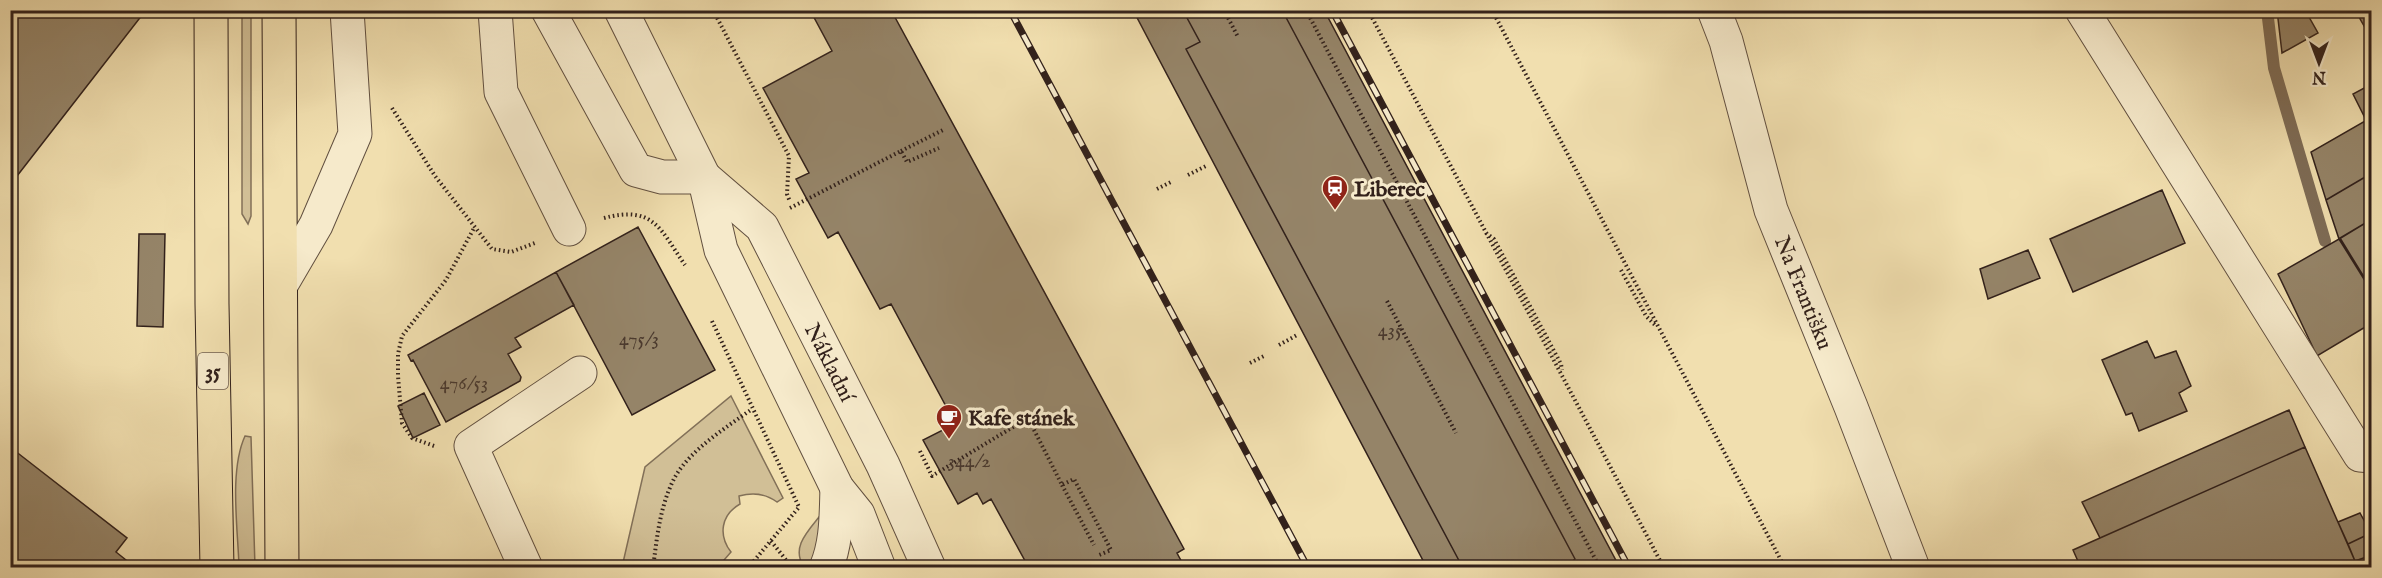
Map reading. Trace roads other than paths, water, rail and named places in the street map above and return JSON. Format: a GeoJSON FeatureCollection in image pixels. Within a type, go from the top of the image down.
{"type":"FeatureCollection","features":[{"type":"Feature","properties":{"kind":"highway","name":"35"},"geometry":{"type":"LineString","coordinates":[[210,10],[217,567]]}},
{"type":"Feature","properties":{"kind":"highway"},"geometry":{"type":"LineString","coordinates":[[279,10],[282,567]]}},
{"type":"Feature","properties":{"kind":"street"},"geometry":{"type":"LineString","coordinates":[[280,285],[316,225],[355,134],[347,10]]}},
{"type":"Feature","properties":{"kind":"street"},"geometry":{"type":"LineString","coordinates":[[495,10],[501,92],[569,229]]}},
{"type":"Feature","properties":{"kind":"street"},"geometry":{"type":"LineString","coordinates":[[548,10],[636,170],[662,177],[704,177]]}},
{"type":"Feature","properties":{"kind":"street","name":"Nákladní"},"geometry":{"type":"LineString","coordinates":[[621,10],[704,177],[721,250],[837,488],[858,514],[879,567]]}},
{"type":"Feature","properties":{"kind":"street","name":"Na Františku"},"geometry":{"type":"LineString","coordinates":[[1714,10],[1726,41],[1771,210],[1913,567]]}},
{"type":"Feature","properties":{"kind":"street"},"geometry":{"type":"LineString","coordinates":[[2082,10],[2360,455],[2372,456]]}},
{"type":"Feature","properties":{"kind":"street","name":"Nákladní"},"geometry":{"type":"LineString","coordinates":[[704,177],[762,226],[899,500],[929,567]]}},
{"type":"Feature","properties":{"kind":"street"},"geometry":{"type":"LineString","coordinates":[[526,567],[471,446],[580,373]]}},
{"type":"Feature","properties":{"kind":"street"},"geometry":{"type":"LineString","coordinates":[[826,567],[835,537],[837,488]]}},
{"type":"Feature","properties":{"kind":"street"},"geometry":{"type":"LineString","coordinates":[[897,567],[906,531],[899,500]]}},
{"type":"Feature","properties":{"kind":"waterway"},"geometry":{"type":"LineString","coordinates":[[2267,10],[2274,68],[2325,241]]}},
{"type":"Feature","properties":{"kind":"railway"},"geometry":{"type":"LineString","coordinates":[[1010,10],[1308,568]]}},
{"type":"Feature","properties":{"kind":"railway"},"geometry":{"type":"LineString","coordinates":[[1332,10],[1629,568]]}},
{"type":"Feature","properties":{"kind":"place","name":"Liberec"},"geometry":{"type":"Point","coordinates":[1335,211]}},
{"type":"Feature","properties":{"kind":"place","name":"Kafe stánek"},"geometry":{"type":"Point","coordinates":[949,440]}}]}
